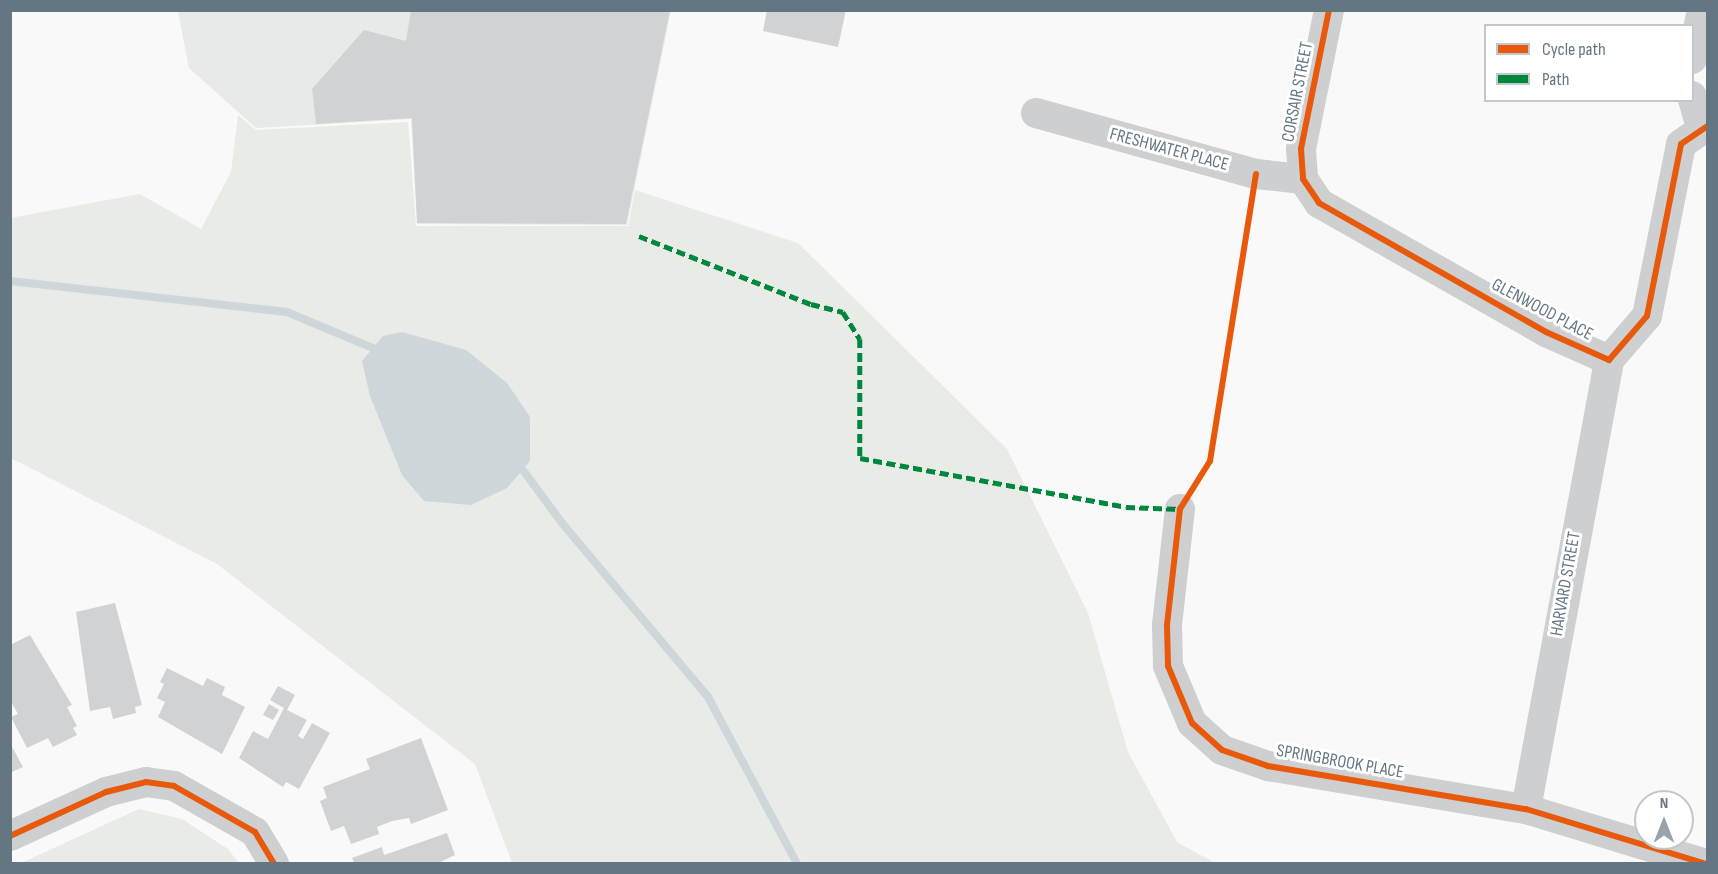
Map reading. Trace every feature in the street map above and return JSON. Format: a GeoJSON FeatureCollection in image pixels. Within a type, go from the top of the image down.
{"type":"FeatureCollection","features":[{"type":"Feature","properties":{"kind":"street","name":"CORSAIR STREET"},"geometry":{"type":"LineString","coordinates":[[1303,179],[1301,149],[1329,10]]}},
{"type":"Feature","properties":{"kind":"street"},"geometry":{"type":"LineString","coordinates":[[1694,49],[1702,10]]}},
{"type":"Feature","properties":{"kind":"street"},"geometry":{"type":"LineString","coordinates":[[1610,360],[1647,316],[1681,144],[1704,127],[1694,101]]}},
{"type":"Feature","properties":{"kind":"street","name":"FRESHWATER PLACE"},"geometry":{"type":"LineString","coordinates":[[1036,113],[1256,174],[1303,179]]}},
{"type":"Feature","properties":{"kind":"street","name":"GLENWOOD PLACE"},"geometry":{"type":"LineString","coordinates":[[1303,179],[1319,203],[1342,217],[1546,333],[1610,360]]}},
{"type":"Feature","properties":{"kind":"street","name":"HARVARD STREET"},"geometry":{"type":"LineString","coordinates":[[1526,808],[1610,360]]}},
{"type":"Feature","properties":{"kind":"street","name":"SPRINGBROOK PLACE"},"geometry":{"type":"LineString","coordinates":[[1180,509],[1167,625],[1168,666],[1192,723],[1222,750],[1268,766],[1526,808],[1706,864]]}},
{"type":"Feature","properties":{"kind":"street"},"geometry":{"type":"LineString","coordinates":[[10,836],[106,792],[146,782],[174,786],[255,832],[274,864]]}},
{"type":"Feature","properties":{"kind":"shaded area"},"geometry":{"type":"Polygon","coordinates":[[[178,11],[671,11],[627,225],[417,224],[411,119],[256,128],[189,68],[178,11]]]}},
{"type":"Feature","properties":{"kind":"shaded area"},"geometry":{"type":"Polygon","coordinates":[[[238,115],[256,130],[408,122],[416,226],[628,226],[635,190],[798,243],[1007,449],[1088,613],[1128,752],[1177,842],[1215,863],[512,863],[475,764],[217,564],[11,458],[10,218],[140,194],[201,229],[231,172],[238,115]]]}},
{"type":"Feature","properties":{"kind":"shaded area"},"geometry":{"type":"Polygon","coordinates":[[[402,332],[466,350],[507,383],[530,417],[530,461],[507,488],[471,505],[424,501],[402,475],[370,396],[362,361],[383,336],[402,332]]]}},
{"type":"Feature","properties":{"kind":"shaded area"},"geometry":{"type":"Polygon","coordinates":[[[139,809],[182,819],[228,849],[239,863],[21,863],[139,809]]]}},
{"type":"Feature","properties":{"kind":"building"},"geometry":{"type":"Polygon","coordinates":[[[411,10],[670,10],[626,224],[417,223],[412,118],[316,124],[312,89],[364,30],[406,41],[411,10]]]}},
{"type":"Feature","properties":{"kind":"building"},"geometry":{"type":"Polygon","coordinates":[[[767,10],[846,10],[838,47],[763,31],[767,10]]]}},
{"type":"Feature","properties":{"kind":"building"},"geometry":{"type":"Polygon","coordinates":[[[115,603],[142,705],[135,707],[136,713],[113,719],[110,707],[90,711],[76,612],[115,603]]]}},
{"type":"Feature","properties":{"kind":"building"},"geometry":{"type":"Polygon","coordinates":[[[30,635],[72,705],[67,707],[77,726],[73,728],[77,735],[53,747],[48,738],[27,748],[11,717],[18,714],[10,700],[10,645],[30,635]]]}},
{"type":"Feature","properties":{"kind":"building"},"geometry":{"type":"Polygon","coordinates":[[[167,668],[203,686],[207,678],[225,687],[222,695],[245,707],[222,754],[158,717],[165,702],[157,698],[164,684],[160,682],[167,668]]]}},
{"type":"Feature","properties":{"kind":"building"},"geometry":{"type":"Polygon","coordinates":[[[278,686],[295,695],[287,710],[307,720],[298,736],[303,739],[312,723],[330,733],[299,789],[286,782],[283,787],[239,758],[253,731],[268,739],[284,708],[270,700],[278,686]]]}},
{"type":"Feature","properties":{"kind":"building"},"geometry":{"type":"Polygon","coordinates":[[[269,704],[279,710],[273,720],[263,715],[269,704]]]}},
{"type":"Feature","properties":{"kind":"building"},"geometry":{"type":"Polygon","coordinates":[[[421,738],[448,810],[411,824],[409,818],[392,821],[377,827],[379,834],[351,844],[344,826],[331,831],[320,801],[327,798],[323,787],[370,769],[366,759],[421,738]]]}},
{"type":"Feature","properties":{"kind":"building"},"geometry":{"type":"Polygon","coordinates":[[[10,743],[23,767],[10,773],[10,743]]]}},
{"type":"Feature","properties":{"kind":"building"},"geometry":{"type":"Polygon","coordinates":[[[447,833],[455,855],[436,864],[355,864],[352,858],[382,847],[384,855],[447,833]]]}},
{"type":"Feature","properties":{"kind":"waterway"},"geometry":{"type":"LineString","coordinates":[[10,281],[287,312],[380,351]]}},
{"type":"Feature","properties":{"kind":"waterway"},"geometry":{"type":"LineString","coordinates":[[517,462],[562,523],[708,697],[797,864]]}},
{"type":"Feature","properties":{"kind":"marked path"},"geometry":{"type":"LineString","coordinates":[[639,236],[811,304],[843,312],[860,339],[860,458],[1126,507],[1180,509]]}},
{"type":"Feature","properties":{"kind":"cycle path"},"geometry":{"type":"LineString","coordinates":[[1329,10],[1301,149],[1303,179],[1319,203],[1546,332],[1609,360],[1647,316],[1681,144],[1708,126]]}},
{"type":"Feature","properties":{"kind":"cycle path"},"geometry":{"type":"LineString","coordinates":[[1256,174],[1210,461],[1180,509],[1167,625],[1168,666],[1192,723],[1222,750],[1268,766],[1526,809],[1706,864]]}},
{"type":"Feature","properties":{"kind":"cycle path"},"geometry":{"type":"LineString","coordinates":[[10,836],[106,792],[146,782],[174,786],[255,832],[274,864]]}}]}
